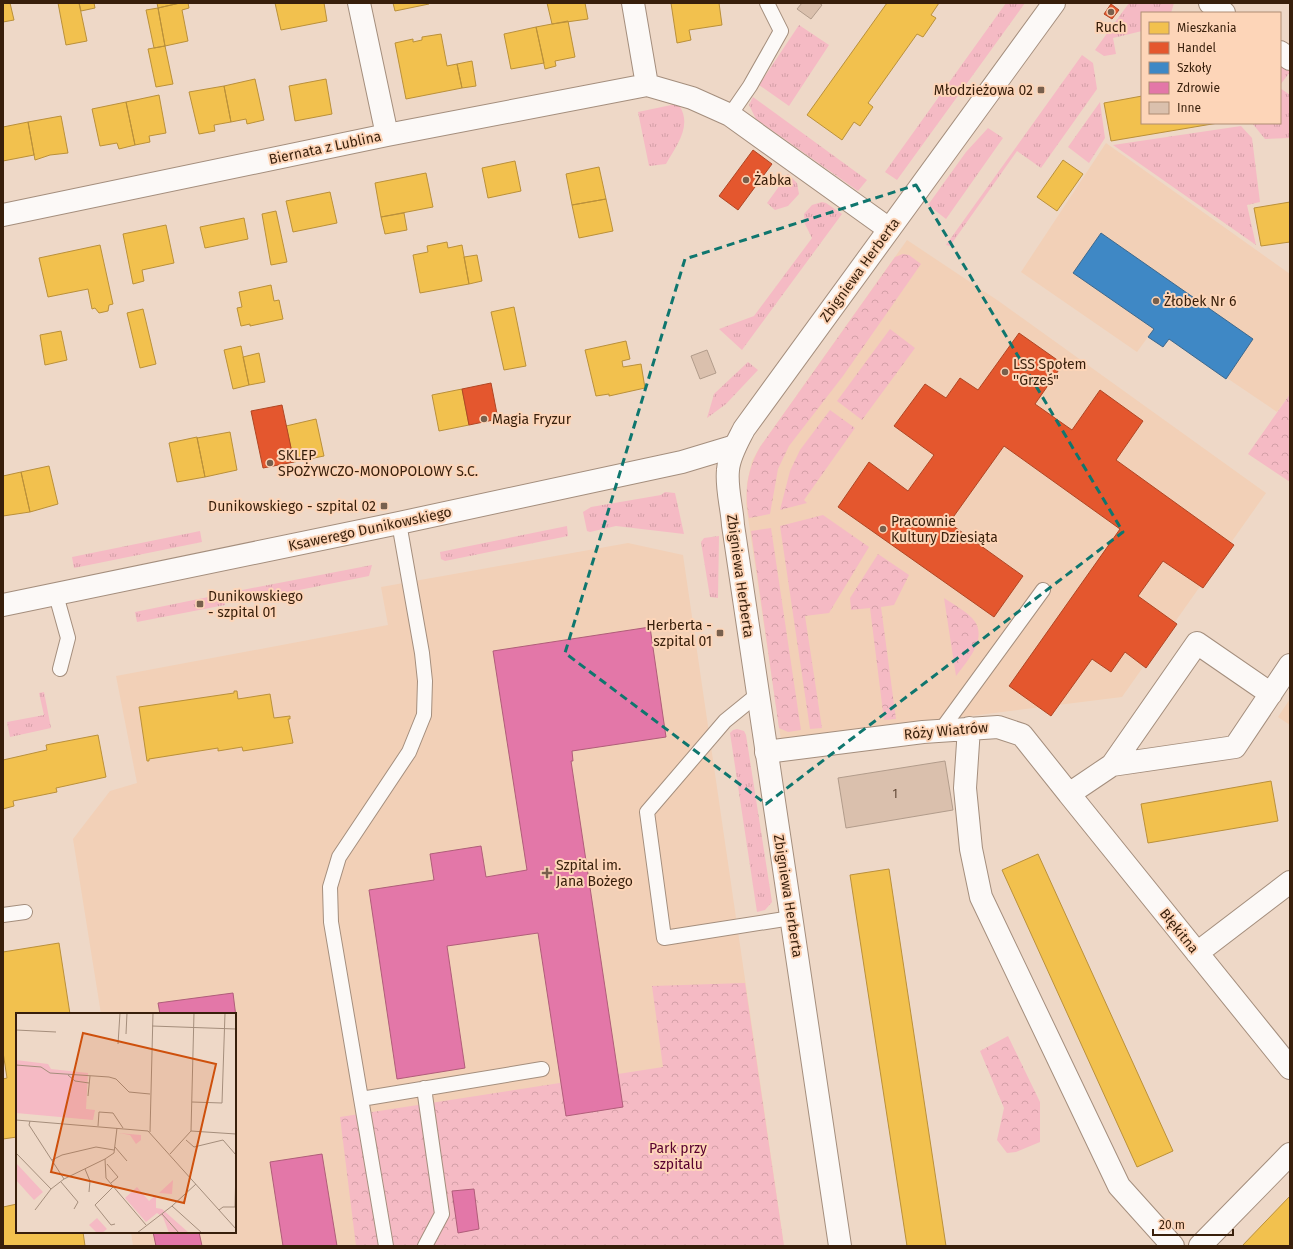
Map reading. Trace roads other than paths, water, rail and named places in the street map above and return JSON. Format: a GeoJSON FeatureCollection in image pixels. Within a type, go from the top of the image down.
{"type":"FeatureCollection","features":[{"type":"Feature","properties":{"kind":"street"},"geometry":{"type":"LineString","coordinates":[[359,3],[387,136]]}},
{"type":"Feature","properties":{"kind":"street"},"geometry":{"type":"LineString","coordinates":[[633,3],[648,85],[692,98],[730,115],[889,229]]}},
{"type":"Feature","properties":{"kind":"street","name":"Zbigniewa Herberta"},"geometry":{"type":"LineString","coordinates":[[840,1246],[757,695],[728,486],[728,468],[744,429],[1054,3]]}},
{"type":"Feature","properties":{"kind":"street"},"geometry":{"type":"LineString","coordinates":[[1210,3],[1223,12]]}},
{"type":"Feature","properties":{"kind":"street"},"geometry":{"type":"LineString","coordinates":[[1281,53],[1290,59]]}},
{"type":"Feature","properties":{"kind":"street","name":"Biernata z Lublina"},"geometry":{"type":"LineString","coordinates":[[3,215],[387,136],[648,85]]}},
{"type":"Feature","properties":{"kind":"street","name":"Ksawerego Dunikowskiego"},"geometry":{"type":"LineString","coordinates":[[3,605],[399,524],[682,462],[736,446]]}},
{"type":"Feature","properties":{"kind":"street"},"geometry":{"type":"LineString","coordinates":[[1069,794],[1112,765],[1198,642],[1271,694]]}},
{"type":"Feature","properties":{"kind":"street"},"geometry":{"type":"LineString","coordinates":[[1112,765],[1235,747],[1290,665]]}},
{"type":"Feature","properties":{"kind":"street","name":"Róży Wiatrów"},"geometry":{"type":"LineString","coordinates":[[766,752],[941,730],[998,727],[1022,735],[1069,794]]}},
{"type":"Feature","properties":{"kind":"street"},"geometry":{"type":"LineString","coordinates":[[969,728],[965,788],[971,849],[981,897],[1119,1186],[1173,1246]]}},
{"type":"Feature","properties":{"kind":"street","name":"Błękitna"},"geometry":{"type":"LineString","coordinates":[[1069,794],[1290,1068]]}},
{"type":"Feature","properties":{"kind":"street"},"geometry":{"type":"LineString","coordinates":[[1196,953],[1290,882]]}},
{"type":"Feature","properties":{"kind":"street"},"geometry":{"type":"LineString","coordinates":[[1200,1246],[1290,1154]]}},
{"type":"Feature","properties":{"kind":"lane"},"geometry":{"type":"LineString","coordinates":[[730,115],[750,86],[781,31],[767,3]]}},
{"type":"Feature","properties":{"kind":"lane"},"geometry":{"type":"LineString","coordinates":[[386,1246],[331,922],[330,887],[339,857],[409,752],[424,715],[425,681],[422,653],[399,524]]}},
{"type":"Feature","properties":{"kind":"lane"},"geometry":{"type":"LineString","coordinates":[[941,730],[1043,590]]}},
{"type":"Feature","properties":{"kind":"lane"},"geometry":{"type":"LineString","coordinates":[[56,595],[68,638],[60,669]]}},
{"type":"Feature","properties":{"kind":"lane"},"geometry":{"type":"LineString","coordinates":[[757,695],[725,721],[647,812],[664,938],[790,918]]}},
{"type":"Feature","properties":{"kind":"lane"},"geometry":{"type":"LineString","coordinates":[[3,915],[25,912]]}},
{"type":"Feature","properties":{"kind":"lane"},"geometry":{"type":"LineString","coordinates":[[361,1099],[542,1069]]}},
{"type":"Feature","properties":{"kind":"lane"},"geometry":{"type":"LineString","coordinates":[[424,1088],[442,1214],[425,1246]]}},
{"type":"Feature","properties":{"kind":"place","name":"Ruch"},"geometry":{"type":"Point","coordinates":[1111,12]}},
{"type":"Feature","properties":{"kind":"place","name":"Młodzieżowa 02"},"geometry":{"type":"Point","coordinates":[1041,90]}},
{"type":"Feature","properties":{"kind":"place","name":"Żabka"},"geometry":{"type":"Point","coordinates":[746,180]}},
{"type":"Feature","properties":{"kind":"place","name":"Żłobek Nr 6"},"geometry":{"type":"Point","coordinates":[1156,301]}},
{"type":"Feature","properties":{"kind":"place","name":"LSS Społem ''Grześ\""},"geometry":{"type":"Point","coordinates":[1005,372]}},
{"type":"Feature","properties":{"kind":"place","name":"Magia Fryzur"},"geometry":{"type":"Point","coordinates":[484,419]}},
{"type":"Feature","properties":{"kind":"place","name":"SKLEP SPOŻYWCZO-MONOPOLOWY S.C."},"geometry":{"type":"Point","coordinates":[270,463]}},
{"type":"Feature","properties":{"kind":"place","name":"Dunikowskiego - szpital 02"},"geometry":{"type":"Point","coordinates":[384,506]}},
{"type":"Feature","properties":{"kind":"place","name":"Pracownie Kultury Dziesiąta"},"geometry":{"type":"Point","coordinates":[883,529]}},
{"type":"Feature","properties":{"kind":"place","name":"Dunikowskiego - szpital 01"},"geometry":{"type":"Point","coordinates":[200,604]}},
{"type":"Feature","properties":{"kind":"place","name":"Herberta - szpital 01"},"geometry":{"type":"Point","coordinates":[720,633]}},
{"type":"Feature","properties":{"kind":"place","name":"Szpital im. Jana Bożego"},"geometry":{"type":"Point","coordinates":[547,873]}},
{"type":"Feature","properties":{"kind":"park label","name":"Park przy szpitalu"},"geometry":{"type":"Point","coordinates":[678,1156]}}]}
